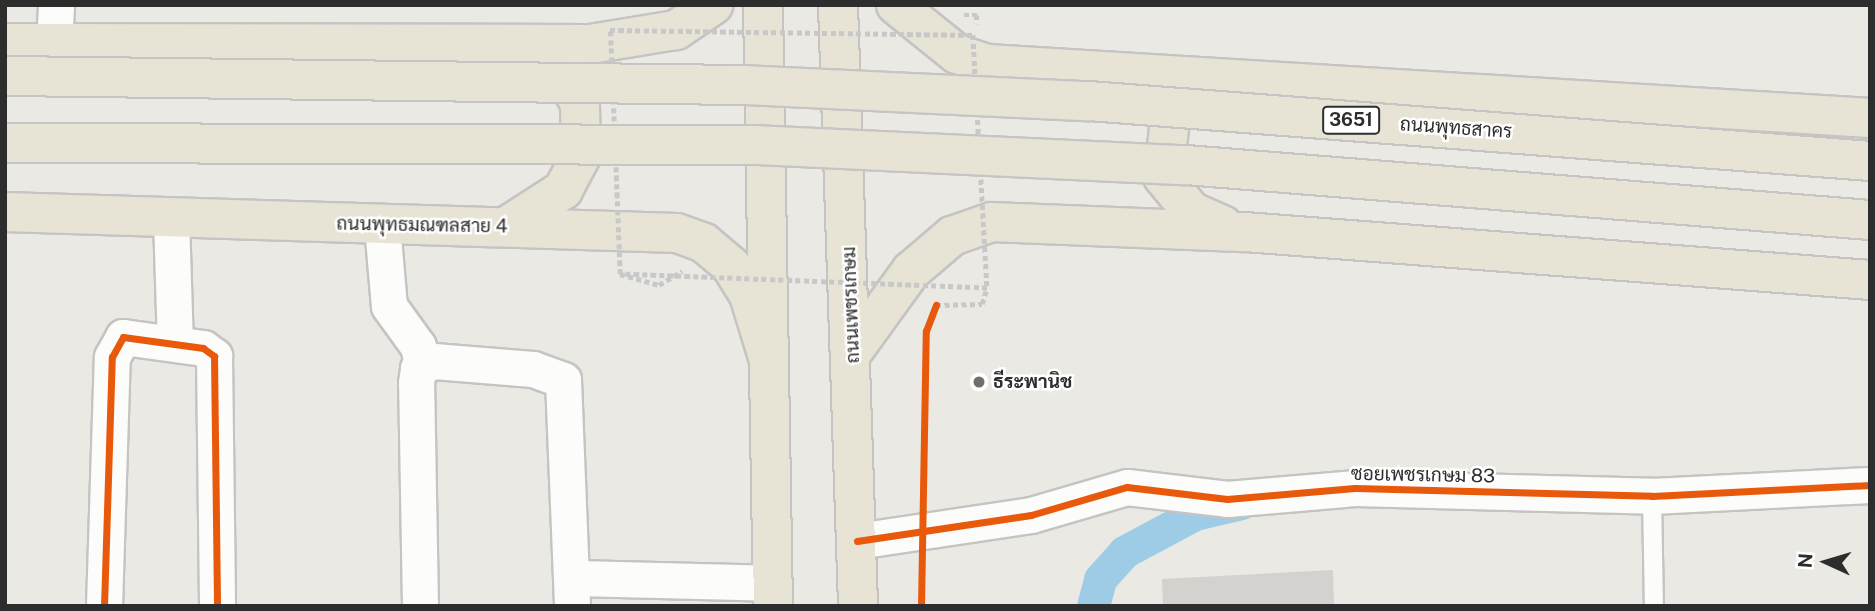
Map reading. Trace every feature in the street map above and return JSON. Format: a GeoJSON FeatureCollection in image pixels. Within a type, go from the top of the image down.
{"type":"FeatureCollection","features":[{"type":"Feature","properties":{"kind":"main road"},"geometry":{"type":"LineString","coordinates":[[5,43],[514,47],[641,39],[676,30],[713,5]]}},
{"type":"Feature","properties":{"kind":"main road"},"geometry":{"type":"LineString","coordinates":[[763,5],[773,594]]}},
{"type":"Feature","properties":{"kind":"main road","name":"ถนนเพชรเกษม"},"geometry":{"type":"LineString","coordinates":[[838,5],[853,351],[858,606]]}},
{"type":"Feature","properties":{"kind":"main road"},"geometry":{"type":"LineString","coordinates":[[896,5],[957,54],[988,64],[1870,118]]}},
{"type":"Feature","properties":{"kind":"main road"},"geometry":{"type":"LineString","coordinates":[[505,226],[563,190],[582,156],[586,128],[566,77],[541,57],[514,47]]}},
{"type":"Feature","properties":{"kind":"main road","name":"ถนนพุทธสาคร"},"geometry":{"type":"LineString","coordinates":[[5,76],[832,89],[1088,101],[1870,161]]}},
{"type":"Feature","properties":{"kind":"main road"},"geometry":{"type":"LineString","coordinates":[[1245,232],[1208,220],[1174,196],[1163,177],[1162,154],[1170,121],[1184,103],[1264,79]]}},
{"type":"Feature","properties":{"kind":"main road"},"geometry":{"type":"LineString","coordinates":[[5,143],[832,149],[1186,165],[1870,220]]}},
{"type":"Feature","properties":{"kind":"main road","name":"ถนนพุทธมณฑลสาย 4"},"geometry":{"type":"LineString","coordinates":[[5,212],[382,225],[635,229],[704,243],[731,266],[749,295],[768,356]]}},
{"type":"Feature","properties":{"kind":"main road"},"geometry":{"type":"LineString","coordinates":[[853,351],[911,271],[953,236],[992,222],[1245,232],[1870,280]]}},
{"type":"Feature","properties":{"kind":"street"},"geometry":{"type":"LineString","coordinates":[[54,44],[56,5]]}},
{"type":"Feature","properties":{"kind":"street"},"geometry":{"type":"LineString","coordinates":[[171,218],[175,343]]}},
{"type":"Feature","properties":{"kind":"street"},"geometry":{"type":"LineString","coordinates":[[382,225],[388,306],[418,346],[422,364],[416,383],[415,478],[420,606]]}},
{"type":"Feature","properties":{"kind":"street"},"geometry":{"type":"LineString","coordinates":[[104,606],[114,346],[123,337],[203,348],[214,356],[217,372],[217,606]]}},
{"type":"Feature","properties":{"kind":"street"},"geometry":{"type":"LineString","coordinates":[[422,364],[533,369],[563,380],[573,592],[773,594]]}},
{"type":"Feature","properties":{"kind":"street","name":"ซอยเพชรเกษม 83"},"geometry":{"type":"LineString","coordinates":[[857,541],[1031,515],[1127,487],[1227,499],[1355,488],[1652,496],[1870,485]]}},
{"type":"Feature","properties":{"kind":"lane"},"geometry":{"type":"LineString","coordinates":[[1652,496],[1654,606]]}},
{"type":"Feature","properties":{"kind":"path"},"geometry":{"type":"LineString","coordinates":[[620,275],[659,285],[694,263]]}},
{"type":"Feature","properties":{"kind":"path"},"geometry":{"type":"LineString","coordinates":[[931,318],[936,305],[982,304],[987,288]]}},
{"type":"Feature","properties":{"kind":"building"},"geometry":{"type":"Polygon","coordinates":[[[1333,570],[1334,606],[1163,606],[1162,579],[1333,570]]]}},
{"type":"Feature","properties":{"kind":"waterway"},"geometry":{"type":"LineString","coordinates":[[1093,606],[1100,579],[1124,552],[1195,514],[1241,503]]}},
{"type":"Feature","properties":{"kind":"cycle path"},"geometry":{"type":"LineString","coordinates":[[921,606],[926,331],[936,305]]}},
{"type":"Feature","properties":{"kind":"cycle path"},"geometry":{"type":"LineString","coordinates":[[104,606],[112,357],[123,337],[203,348],[214,356],[217,606]]}},
{"type":"Feature","properties":{"kind":"cycle path"},"geometry":{"type":"LineString","coordinates":[[857,541],[1031,515],[1127,487],[1227,499],[1355,488],[1652,496],[1870,485]]}},
{"type":"Feature","properties":{"kind":"place","name":"ธีระพานิช"},"geometry":{"type":"Point","coordinates":[979,382]}}]}
